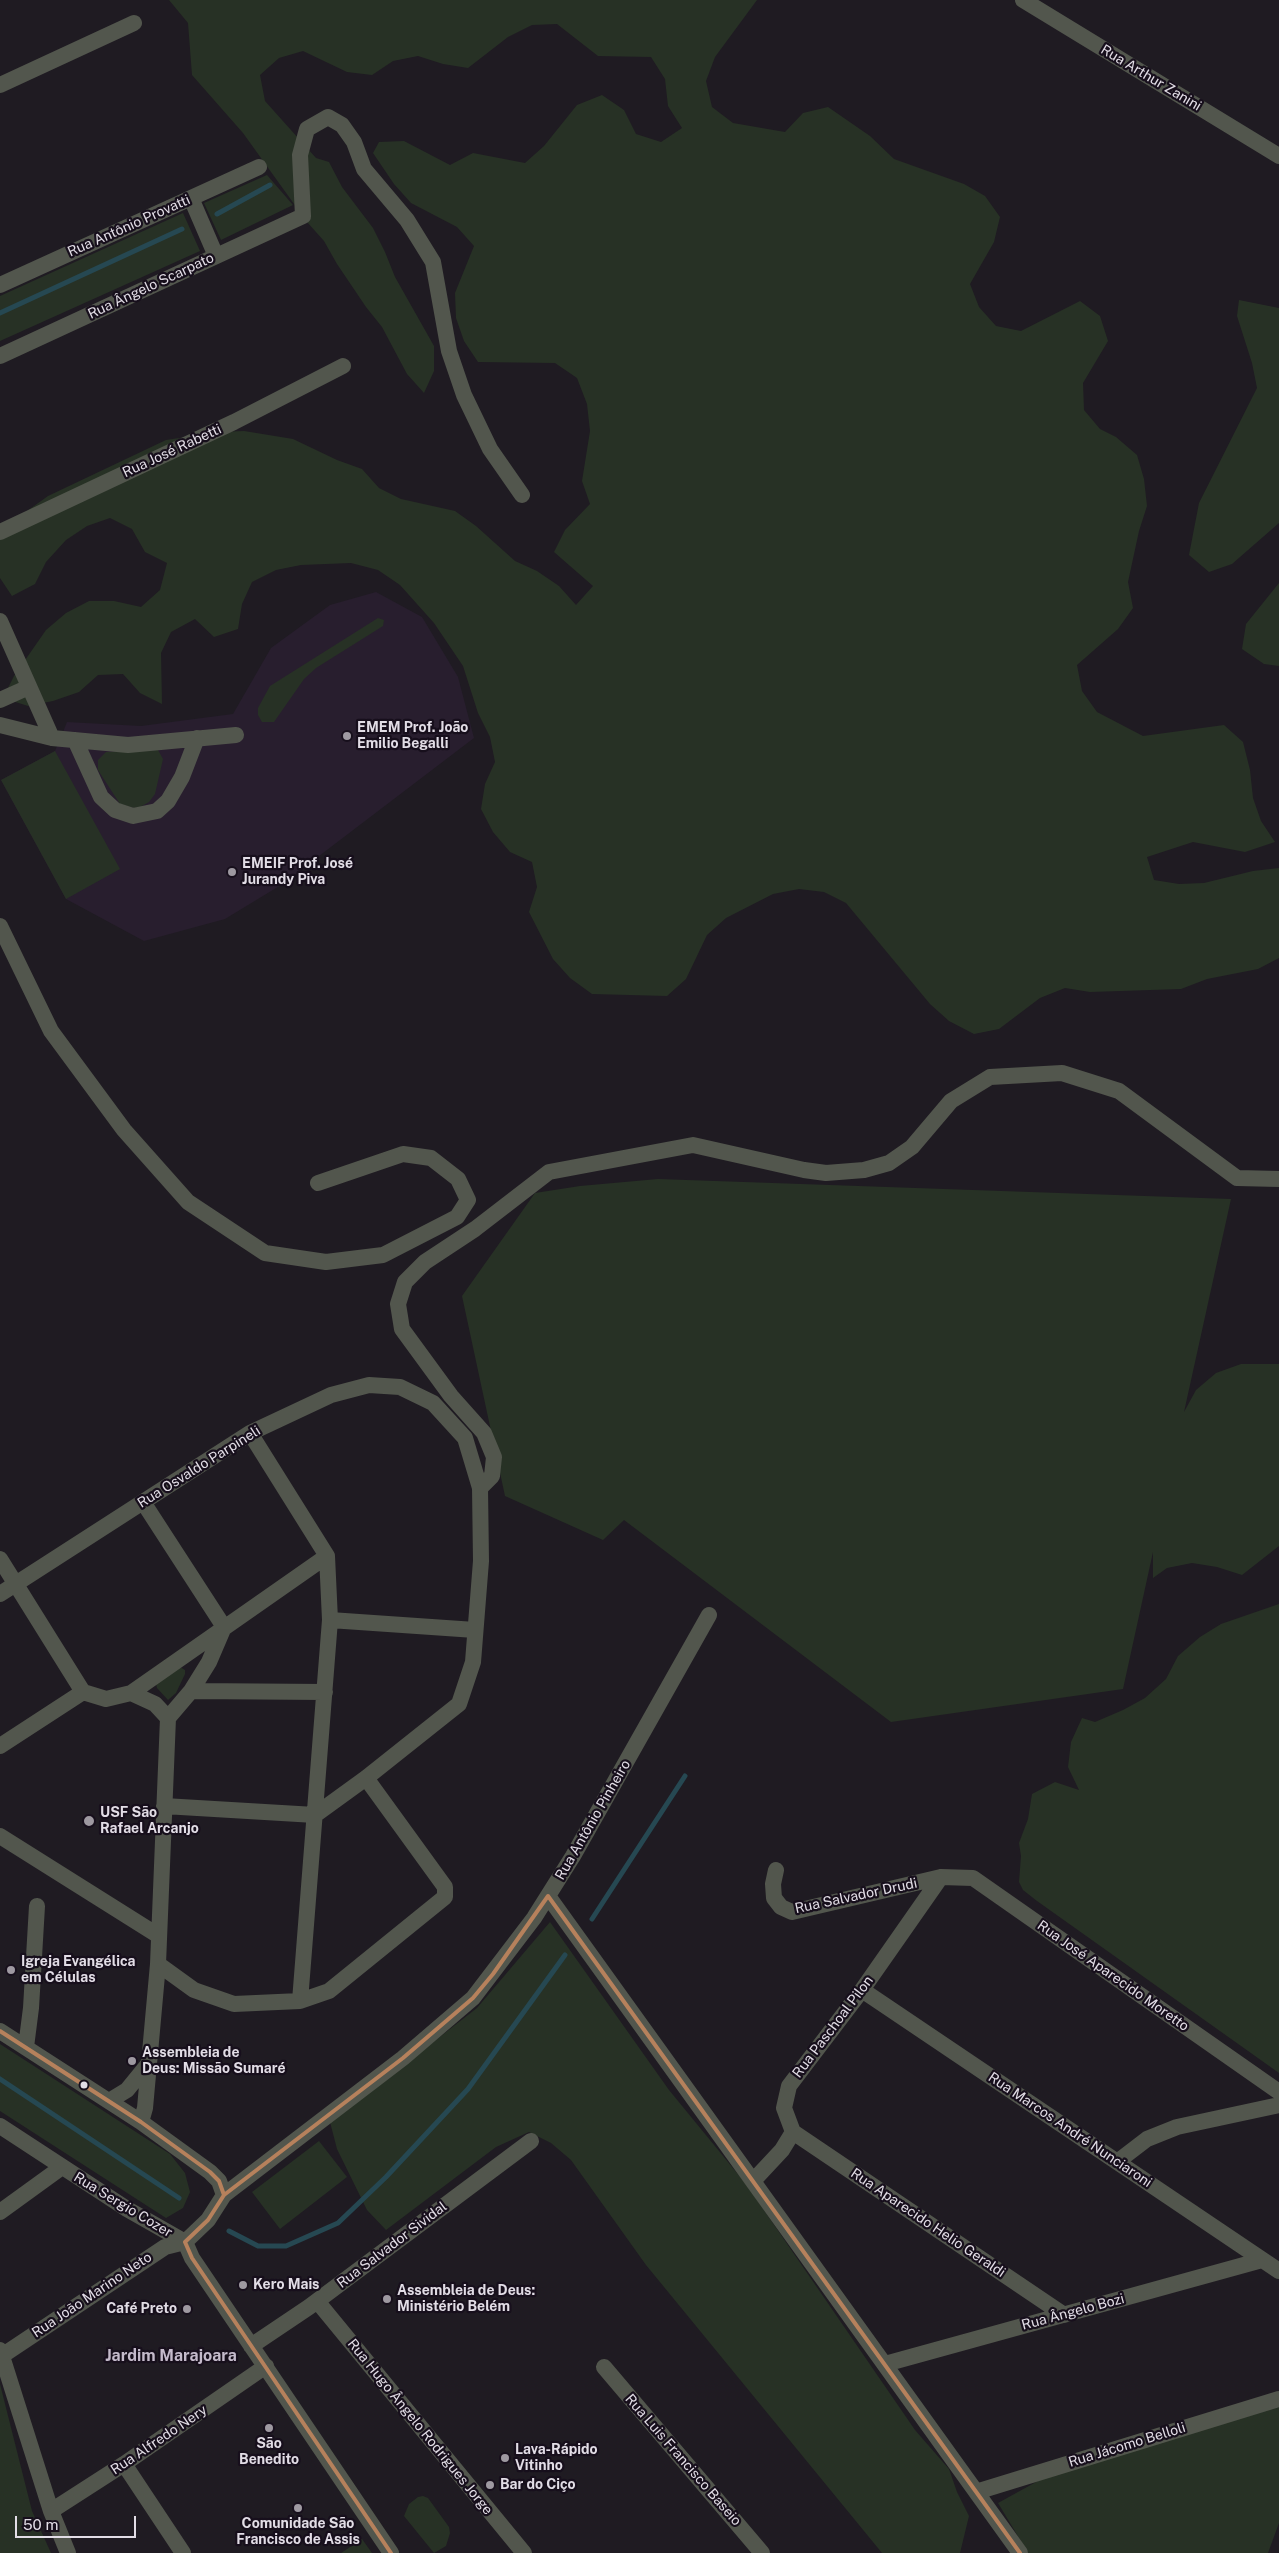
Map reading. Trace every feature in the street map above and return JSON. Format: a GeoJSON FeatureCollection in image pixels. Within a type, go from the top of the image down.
{"type":"FeatureCollection","features":[{"type":"Feature","properties":{"kind":"street","name":"Rua Arthur Zanini"},"geometry":{"type":"LineString","coordinates":[[1024,0],[1279,156]]}},
{"type":"Feature","properties":{"kind":"street"},"geometry":{"type":"LineString","coordinates":[[0,85],[134,23]]}},
{"type":"Feature","properties":{"kind":"street","name":"Rua Ângelo Scarpato"},"geometry":{"type":"LineString","coordinates":[[0,356],[302,216],[300,155],[306,128],[328,117],[342,125],[354,142],[364,169],[407,220],[433,262],[449,351],[464,395],[490,449],[522,495]]}},
{"type":"Feature","properties":{"kind":"street","name":"Rua Antônio Provatti"},"geometry":{"type":"LineString","coordinates":[[0,285],[259,167]]}},
{"type":"Feature","properties":{"kind":"street"},"geometry":{"type":"LineString","coordinates":[[191,198],[216,256]]}},
{"type":"Feature","properties":{"kind":"street","name":"Rua José Rabetti"},"geometry":{"type":"LineString","coordinates":[[0,532],[234,422],[343,366]]}},
{"type":"Feature","properties":{"kind":"street"},"geometry":{"type":"LineString","coordinates":[[0,621],[52,738]]}},
{"type":"Feature","properties":{"kind":"street"},"geometry":{"type":"LineString","coordinates":[[0,700],[29,686]]}},
{"type":"Feature","properties":{"kind":"street"},"geometry":{"type":"LineString","coordinates":[[0,725],[52,738],[128,745],[236,735]]}},
{"type":"Feature","properties":{"kind":"street"},"geometry":{"type":"LineString","coordinates":[[75,740],[101,797],[115,810],[133,816],[157,811],[168,800],[182,777],[197,738]]}},
{"type":"Feature","properties":{"kind":"street"},"geometry":{"type":"LineString","coordinates":[[0,926],[51,1031],[124,1130],[188,1202],[265,1254],[326,1262],[383,1255],[457,1217],[468,1200],[458,1179],[431,1158],[402,1154],[318,1183]]}},
{"type":"Feature","properties":{"kind":"street"},"geometry":{"type":"LineString","coordinates":[[480,1488],[492,1476],[494,1457],[484,1432],[451,1396],[402,1329],[398,1304],[405,1282],[425,1262],[475,1229],[548,1172],[692,1145],[804,1170],[826,1173],[864,1170],[889,1163],[912,1147],[951,1101],[990,1077],[1062,1073],[1119,1091],[1237,1178],[1279,1179]]}},
{"type":"Feature","properties":{"kind":"street","name":"Rua Osvaldo Parpineli"},"geometry":{"type":"LineString","coordinates":[[0,1594],[250,1433],[331,1395],[369,1385],[400,1387],[433,1403],[465,1438],[480,1488],[482,1561],[473,1662],[458,1704],[366,1778],[315,1814]]}},
{"type":"Feature","properties":{"kind":"street"},"geometry":{"type":"LineString","coordinates":[[250,1433],[327,1556],[330,1620],[300,2001]]}},
{"type":"Feature","properties":{"kind":"street"},"geometry":{"type":"LineString","coordinates":[[143,1502],[224,1627]]}},
{"type":"Feature","properties":{"kind":"street"},"geometry":{"type":"LineString","coordinates":[[0,1559],[83,1692],[106,1699],[131,1693],[327,1556]]}},
{"type":"Feature","properties":{"kind":"street","name":"Rua Antônio Pinheiro"},"geometry":{"type":"LineString","coordinates":[[185,2242],[208,2220],[224,2195],[404,2058],[473,1998],[493,1974],[548,1896],[709,1615]]}},
{"type":"Feature","properties":{"kind":"street"},"geometry":{"type":"LineString","coordinates":[[330,1620],[475,1630]]}},
{"type":"Feature","properties":{"kind":"street"},"geometry":{"type":"LineString","coordinates":[[141,2122],[145,2108],[158,1964],[168,1718],[191,1691],[209,1662],[224,1627]]}},
{"type":"Feature","properties":{"kind":"street"},"geometry":{"type":"LineString","coordinates":[[191,1691],[325,1692]]}},
{"type":"Feature","properties":{"kind":"street"},"geometry":{"type":"LineString","coordinates":[[0,1746],[83,1692]]}},
{"type":"Feature","properties":{"kind":"street"},"geometry":{"type":"LineString","coordinates":[[131,1693],[155,1704],[168,1718]]}},
{"type":"Feature","properties":{"kind":"street"},"geometry":{"type":"LineString","coordinates":[[158,1964],[194,1990],[234,2004],[300,2001],[329,1991],[445,1897],[445,1887],[366,1778]]}},
{"type":"Feature","properties":{"kind":"street"},"geometry":{"type":"LineString","coordinates":[[164,1806],[315,1814]]}},
{"type":"Feature","properties":{"kind":"street"},"geometry":{"type":"LineString","coordinates":[[0,1836],[159,1936]]}},
{"type":"Feature","properties":{"kind":"street","name":"Rua Salvador Drudi"},"geometry":{"type":"LineString","coordinates":[[776,1870],[773,1884],[774,1898],[781,1907],[792,1912],[941,1877]]}},
{"type":"Feature","properties":{"kind":"street","name":"Rua Paschoal Pilon"},"geometry":{"type":"LineString","coordinates":[[792,2132],[784,2108],[789,2086],[862,1990],[941,1877]]}},
{"type":"Feature","properties":{"kind":"street","name":"Rua José Aparecido Moretto"},"geometry":{"type":"LineString","coordinates":[[941,1877],[973,1878],[1279,2092]]}},
{"type":"Feature","properties":{"kind":"street"},"geometry":{"type":"LineString","coordinates":[[548,1896],[754,2180],[1020,2553]]}},
{"type":"Feature","properties":{"kind":"street"},"geometry":{"type":"LineString","coordinates":[[26,2047],[32,2008],[37,1906]]}},
{"type":"Feature","properties":{"kind":"street","name":"Rua Marcos André Nunciaroni"},"geometry":{"type":"LineString","coordinates":[[862,1990],[1279,2271]]}},
{"type":"Feature","properties":{"kind":"street"},"geometry":{"type":"LineString","coordinates":[[0,2031],[141,2122],[210,2172],[219,2181],[224,2195]]}},
{"type":"Feature","properties":{"kind":"street"},"geometry":{"type":"LineString","coordinates":[[109,2101],[127,2090],[149,2063]]}},
{"type":"Feature","properties":{"kind":"street"},"geometry":{"type":"LineString","coordinates":[[1118,2162],[1147,2139],[1177,2127],[1279,2105]]}},
{"type":"Feature","properties":{"kind":"street","name":"Rua Sergio Cozer"},"geometry":{"type":"LineString","coordinates":[[0,2126],[62,2167],[185,2242],[192,2258],[391,2553]]}},
{"type":"Feature","properties":{"kind":"street"},"geometry":{"type":"LineString","coordinates":[[754,2180],[782,2150],[792,2132]]}},
{"type":"Feature","properties":{"kind":"street","name":"Rua Aparecido Helio Geraldi"},"geometry":{"type":"LineString","coordinates":[[792,2132],[1064,2315]]}},
{"type":"Feature","properties":{"kind":"street","name":"Rua Salvador Sividal"},"geometry":{"type":"LineString","coordinates":[[251,2346],[317,2301],[531,2141]]}},
{"type":"Feature","properties":{"kind":"street"},"geometry":{"type":"LineString","coordinates":[[0,2212],[62,2167]]}},
{"type":"Feature","properties":{"kind":"street","name":"Rua João Marino Neto"},"geometry":{"type":"LineString","coordinates":[[2,2353],[159,2251],[185,2242]]}},
{"type":"Feature","properties":{"kind":"street","name":"Rua Ângelo Bozi"},"geometry":{"type":"LineString","coordinates":[[885,2364],[1262,2260]]}},
{"type":"Feature","properties":{"kind":"street","name":"Rua Hugo Ângelo Rodrigues Jorge"},"geometry":{"type":"LineString","coordinates":[[317,2301],[524,2553]]}},
{"type":"Feature","properties":{"kind":"street"},"geometry":{"type":"LineString","coordinates":[[2,2353],[51,2511],[68,2553]]}},
{"type":"Feature","properties":{"kind":"street","name":"Rua Alfredo Nery"},"geometry":{"type":"LineString","coordinates":[[51,2511],[124,2464],[266,2366]]}},
{"type":"Feature","properties":{"kind":"street","name":"Rua Luis Francisco Baseio"},"geometry":{"type":"LineString","coordinates":[[604,2367],[762,2553]]}},
{"type":"Feature","properties":{"kind":"street","name":"Rua Jácomo Belloli"},"geometry":{"type":"LineString","coordinates":[[976,2492],[1279,2399]]}},
{"type":"Feature","properties":{"kind":"street"},"geometry":{"type":"LineString","coordinates":[[124,2464],[183,2553]]}},
{"type":"Feature","properties":{"kind":"shaded area"},"geometry":{"type":"Polygon","coordinates":[[[376,592],[422,617],[458,677],[474,738],[281,885],[225,919],[144,941],[66,899],[1,780],[55,751],[67,722],[141,726],[233,714],[271,648],[330,605],[376,592]]]}},
{"type":"Feature","properties":{"kind":"green space"},"geometry":{"type":"Polygon","coordinates":[[[169,0],[757,0],[715,57],[706,81],[712,107],[733,123],[785,132],[803,113],[828,107],[870,136],[894,159],[964,184],[985,196],[1000,217],[994,242],[970,284],[979,307],[996,326],[1021,331],[1080,301],[1100,316],[1108,341],[1083,383],[1084,410],[1100,429],[1116,437],[1137,455],[1144,479],[1147,506],[1139,531],[1128,582],[1133,608],[1118,629],[1077,665],[1082,691],[1097,712],[1143,736],[1224,725],[1243,742],[1250,770],[1253,798],[1261,821],[1275,842],[1245,852],[1193,842],[1147,857],[1154,880],[1179,884],[1204,883],[1253,871],[1279,868],[1279,958],[1258,969],[1207,979],[1181,989],[1090,992],[1065,988],[1040,998],[999,1029],[974,1034],[949,1021],[930,1004],[846,903],[824,892],[799,889],[773,894],[726,918],[707,935],[686,979],[667,996],[592,994],[570,978],[553,959],[529,912],[537,887],[532,862],[510,852],[493,832],[481,809],[485,784],[495,762],[490,737],[478,713],[463,666],[434,623],[400,585],[378,570],[351,563],[301,565],[276,570],[252,582],[242,604],[238,629],[214,637],[195,619],[171,632],[161,653],[162,704],[140,693],[123,674],[98,675],[79,692],[53,701],[28,706],[3,698],[14,676],[46,630],[66,613],[89,601],[114,601],[141,607],[160,590],[167,563],[145,552],[132,529],[110,518],[87,526],[66,540],[46,562],[35,584],[12,596],[0,578],[0,538],[27,511],[48,496],[166,440],[219,432],[244,431],[293,439],[337,460],[362,469],[379,488],[401,499],[455,511],[476,526],[515,561],[537,571],[559,586],[576,605],[593,586],[554,552],[565,530],[590,504],[582,481],[590,431],[587,404],[577,378],[555,363],[478,362],[464,341],[456,318],[455,293],[474,246],[457,227],[411,203],[394,184],[373,153],[379,142],[404,141],[450,165],[473,153],[525,163],[544,146],[577,105],[602,95],[624,110],[636,134],[661,142],[682,128],[668,106],[665,79],[651,57],[598,56],[557,24],[532,25],[508,37],[468,68],[443,64],[418,56],[393,61],[372,75],[347,72],[303,51],[279,58],[260,75],[265,101],[316,158],[329,162],[342,187],[373,228],[395,277],[434,346],[434,371],[424,393],[407,374],[382,327],[337,264],[324,241],[307,222],[243,133],[192,75],[188,23],[169,0]]]}},
{"type":"Feature","properties":{"kind":"green space"},"geometry":{"type":"Polygon","coordinates":[[[267,175],[293,205],[221,240],[204,203],[267,175]]]}},
{"type":"Feature","properties":{"kind":"green space"},"geometry":{"type":"Polygon","coordinates":[[[183,213],[200,251],[0,341],[0,296],[183,213]]]}},
{"type":"Feature","properties":{"kind":"green space"},"geometry":{"type":"Polygon","coordinates":[[[1239,300],[1279,308],[1279,523],[1232,564],[1209,572],[1189,555],[1199,503],[1257,388],[1252,363],[1237,316],[1239,300]]]}},
{"type":"Feature","properties":{"kind":"green space"},"geometry":{"type":"Polygon","coordinates":[[[1279,583],[1279,666],[1264,664],[1242,649],[1246,624],[1279,583]]]}},
{"type":"Feature","properties":{"kind":"green space"},"geometry":{"type":"Polygon","coordinates":[[[378,618],[384,620],[383,626],[316,668],[304,679],[274,722],[262,722],[258,715],[258,708],[270,686],[378,618]]]}},
{"type":"Feature","properties":{"kind":"green space"},"geometry":{"type":"Polygon","coordinates":[[[158,750],[163,759],[155,794],[149,802],[140,807],[134,808],[120,804],[98,770],[98,760],[106,752],[158,750]]]}},
{"type":"Feature","properties":{"kind":"green space"},"geometry":{"type":"Polygon","coordinates":[[[55,751],[120,869],[66,899],[1,780],[55,751]]]}},
{"type":"Feature","properties":{"kind":"green space"},"geometry":{"type":"Polygon","coordinates":[[[658,1179],[1231,1199],[1184,1412],[1196,1390],[1216,1373],[1241,1364],[1279,1364],[1279,1546],[1242,1575],[1217,1567],[1192,1563],[1167,1568],[1153,1578],[1153,1552],[1123,1689],[891,1722],[624,1520],[603,1540],[505,1496],[462,1296],[535,1193],[580,1186],[658,1179]]]}},
{"type":"Feature","properties":{"kind":"green space"},"geometry":{"type":"Polygon","coordinates":[[[1279,1604],[1279,2073],[1023,1890],[1019,1882],[1021,1856],[1019,1843],[1028,1819],[1032,1794],[1055,1782],[1079,1790],[1068,1767],[1071,1742],[1082,1718],[1095,1722],[1145,1698],[1166,1679],[1178,1656],[1200,1637],[1221,1624],[1279,1604]]]}},
{"type":"Feature","properties":{"kind":"green space"},"geometry":{"type":"Polygon","coordinates":[[[180,1667],[185,1670],[185,1674],[176,1693],[168,1700],[157,1688],[156,1684],[180,1667]]]}},
{"type":"Feature","properties":{"kind":"green space"},"geometry":{"type":"Polygon","coordinates":[[[550,1922],[669,2090],[746,2184],[915,2430],[949,2469],[957,2492],[969,2516],[960,2553],[882,2553],[646,2265],[571,2160],[551,2143],[529,2132],[496,2147],[386,2230],[367,2210],[337,2149],[330,2122],[477,2008],[550,1922]]]}},
{"type":"Feature","properties":{"kind":"green space"},"geometry":{"type":"Polygon","coordinates":[[[0,2044],[170,2154],[185,2173],[190,2192],[183,2208],[166,2218],[0,2111],[0,2044]]]}},
{"type":"Feature","properties":{"kind":"green space"},"geometry":{"type":"Polygon","coordinates":[[[319,2141],[347,2177],[280,2229],[252,2192],[319,2141]]]}},
{"type":"Feature","properties":{"kind":"green space"},"geometry":{"type":"Polygon","coordinates":[[[0,2384],[32,2511],[51,2553],[0,2553],[0,2384]]]}},
{"type":"Feature","properties":{"kind":"green space"},"geometry":{"type":"Polygon","coordinates":[[[1279,2405],[1279,2523],[1268,2553],[1028,2553],[998,2503],[1047,2476],[1279,2405]]]}},
{"type":"Feature","properties":{"kind":"green space"},"geometry":{"type":"Polygon","coordinates":[[[418,2497],[428,2498],[449,2527],[450,2533],[446,2546],[434,2553],[404,2516],[409,2504],[418,2497]]]}},
{"type":"Feature","properties":{"kind":"green space"},"geometry":{"type":"Polygon","coordinates":[[[362,2539],[372,2553],[341,2553],[362,2539]]]}},
{"type":"Feature","properties":{"kind":"waterway"},"geometry":{"type":"LineString","coordinates":[[217,214],[270,185]]}},
{"type":"Feature","properties":{"kind":"waterway"},"geometry":{"type":"LineString","coordinates":[[0,313],[182,229]]}},
{"type":"Feature","properties":{"kind":"waterway"},"geometry":{"type":"LineString","coordinates":[[592,1919],[685,1776]]}},
{"type":"Feature","properties":{"kind":"waterway"},"geometry":{"type":"LineString","coordinates":[[229,2231],[258,2246],[286,2246],[338,2223],[386,2177],[468,2089],[565,1955]]}},
{"type":"Feature","properties":{"kind":"waterway"},"geometry":{"type":"LineString","coordinates":[[0,2079],[179,2198]]}},
{"type":"Feature","properties":{"kind":"transit line"},"geometry":{"type":"LineString","coordinates":[[391,2553],[192,2258],[185,2242],[208,2220],[224,2195],[403,2058],[473,1998],[493,1974],[548,1896],[1020,2553]]}},
{"type":"Feature","properties":{"kind":"transit line"},"geometry":{"type":"LineString","coordinates":[[0,2031],[141,2122],[210,2172],[219,2181],[224,2195]]}},
{"type":"Feature","properties":{"kind":"place","name":"EMEM Prof. João Emilio Begalli"},"geometry":{"type":"Point","coordinates":[347,736]}},
{"type":"Feature","properties":{"kind":"place","name":"EMEIF Prof. José Jurandy Piva"},"geometry":{"type":"Point","coordinates":[232,872]}},
{"type":"Feature","properties":{"kind":"place","name":"USF São Rafael Arcanjo"},"geometry":{"type":"Point","coordinates":[89,1821]}},
{"type":"Feature","properties":{"kind":"place","name":"Igreja Evangélica em Células"},"geometry":{"type":"Point","coordinates":[11,1970]}},
{"type":"Feature","properties":{"kind":"place","name":"Assembleia de Deus: Missão Sumaré"},"geometry":{"type":"Point","coordinates":[132,2061]}},
{"type":"Feature","properties":{"kind":"place","name":"Kero Mais"},"geometry":{"type":"Point","coordinates":[243,2285]}},
{"type":"Feature","properties":{"kind":"place","name":"Assembleia de Deus: Ministério Belém"},"geometry":{"type":"Point","coordinates":[387,2299]}},
{"type":"Feature","properties":{"kind":"place","name":"Café Preto"},"geometry":{"type":"Point","coordinates":[187,2309]}},
{"type":"Feature","properties":{"kind":"place","name":"São Benedito"},"geometry":{"type":"Point","coordinates":[269,2428]}},
{"type":"Feature","properties":{"kind":"place","name":"Lava-Rápido Vitinho"},"geometry":{"type":"Point","coordinates":[505,2458]}},
{"type":"Feature","properties":{"kind":"place","name":"Bar do Ciço"},"geometry":{"type":"Point","coordinates":[490,2485]}},
{"type":"Feature","properties":{"kind":"place","name":"Comunidade São Francisco de Assis"},"geometry":{"type":"Point","coordinates":[298,2508]}},
{"type":"Feature","properties":{"kind":"district","name":"Jardim Marajoara"},"geometry":{"type":"Point","coordinates":[171,2356]}}]}
